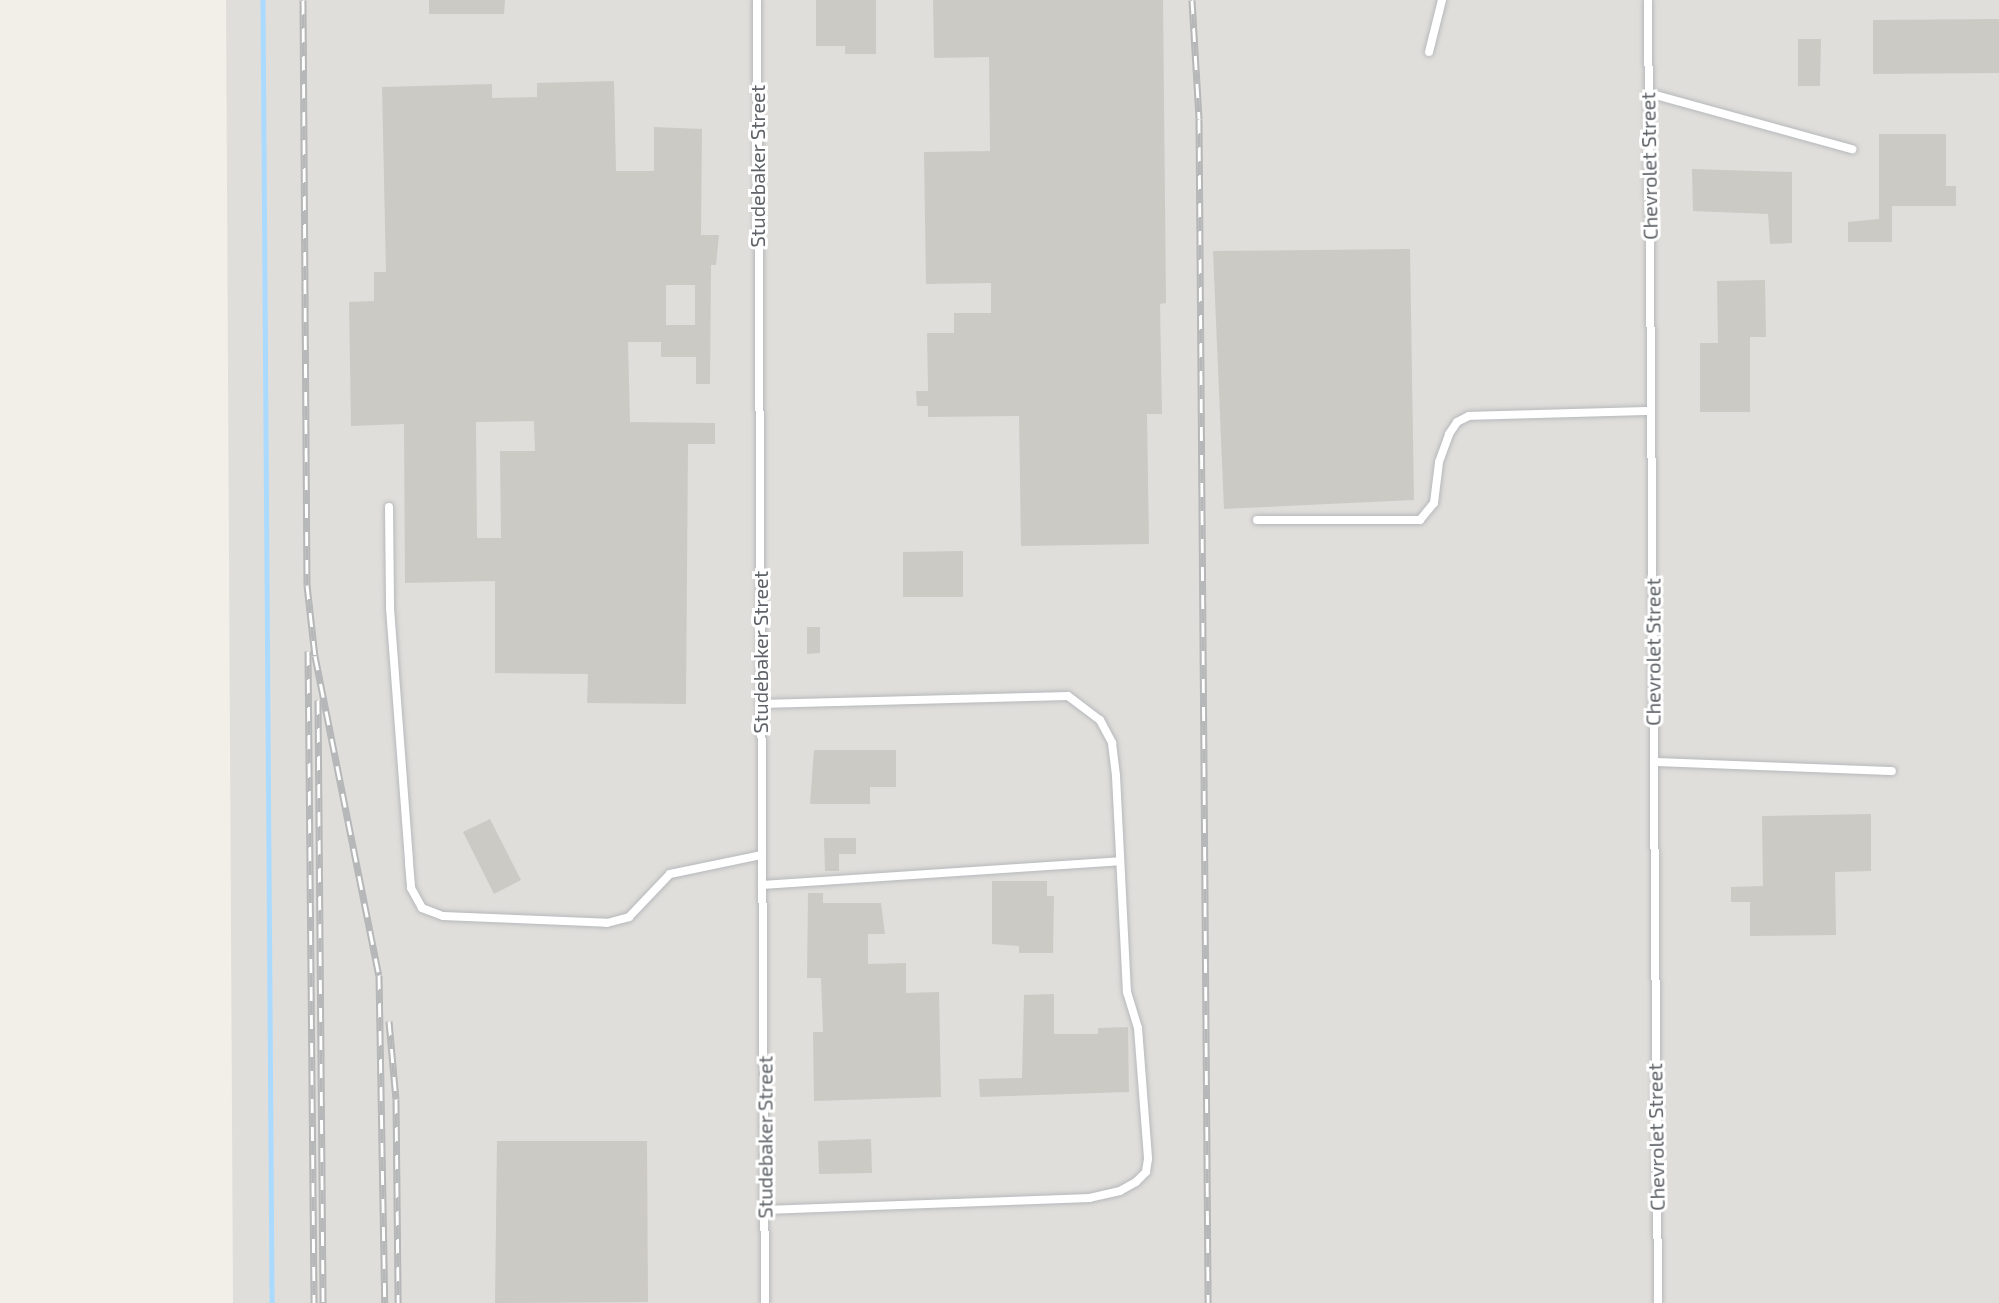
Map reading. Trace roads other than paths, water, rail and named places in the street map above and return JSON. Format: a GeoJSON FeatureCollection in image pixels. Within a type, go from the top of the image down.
{"type":"FeatureCollection","features":[{"type":"Feature","properties":{"kind":"lane","name":"Studebaker Street"},"geometry":{"type":"LineString","coordinates":[[756,0],[765,1303]]}},
{"type":"Feature","properties":{"kind":"lane"},"geometry":{"type":"LineString","coordinates":[[1429,52],[1442,0]]}},
{"type":"Feature","properties":{"kind":"lane","name":"Chevrolet Street"},"geometry":{"type":"LineString","coordinates":[[1648,0],[1658,1303]]}},
{"type":"Feature","properties":{"kind":"lane"},"geometry":{"type":"LineString","coordinates":[[1648,93],[1852,149]]}},
{"type":"Feature","properties":{"kind":"lane"},"geometry":{"type":"LineString","coordinates":[[1257,520],[1420,520],[1434,503],[1439,462],[1449,434],[1457,422],[1469,416],[1651,411]]}},
{"type":"Feature","properties":{"kind":"lane"},"geometry":{"type":"LineString","coordinates":[[389,507],[390,608],[411,888],[422,908],[443,916],[607,923],[629,917],[670,874],[762,855]]}},
{"type":"Feature","properties":{"kind":"lane"},"geometry":{"type":"LineString","coordinates":[[760,704],[1068,696],[1100,720],[1112,743],[1127,992],[1138,1028],[1146,1172],[1120,1191],[1090,1198],[765,1210]]}},
{"type":"Feature","properties":{"kind":"lane"},"geometry":{"type":"LineString","coordinates":[[1654,762],[1892,771]]}},
{"type":"Feature","properties":{"kind":"lane"},"geometry":{"type":"LineString","coordinates":[[762,885],[1119,861]]}},
{"type":"Feature","properties":{"kind":"waterway"},"geometry":{"type":"LineString","coordinates":[[263,0],[272,1303]]}},
{"type":"Feature","properties":{"kind":"railway"},"geometry":{"type":"LineString","coordinates":[[303,0],[307,585],[315,656],[379,975],[385,1303]]}},
{"type":"Feature","properties":{"kind":"railway"},"geometry":{"type":"LineString","coordinates":[[1192,0],[1199,119],[1208,1303]]}},
{"type":"Feature","properties":{"kind":"railway"},"geometry":{"type":"LineString","coordinates":[[308,651],[314,1303]]}},
{"type":"Feature","properties":{"kind":"railway"},"geometry":{"type":"LineString","coordinates":[[318,700],[323,1303]]}},
{"type":"Feature","properties":{"kind":"railway"},"geometry":{"type":"LineString","coordinates":[[389,1021],[396,1099],[398,1303]]}}]}
